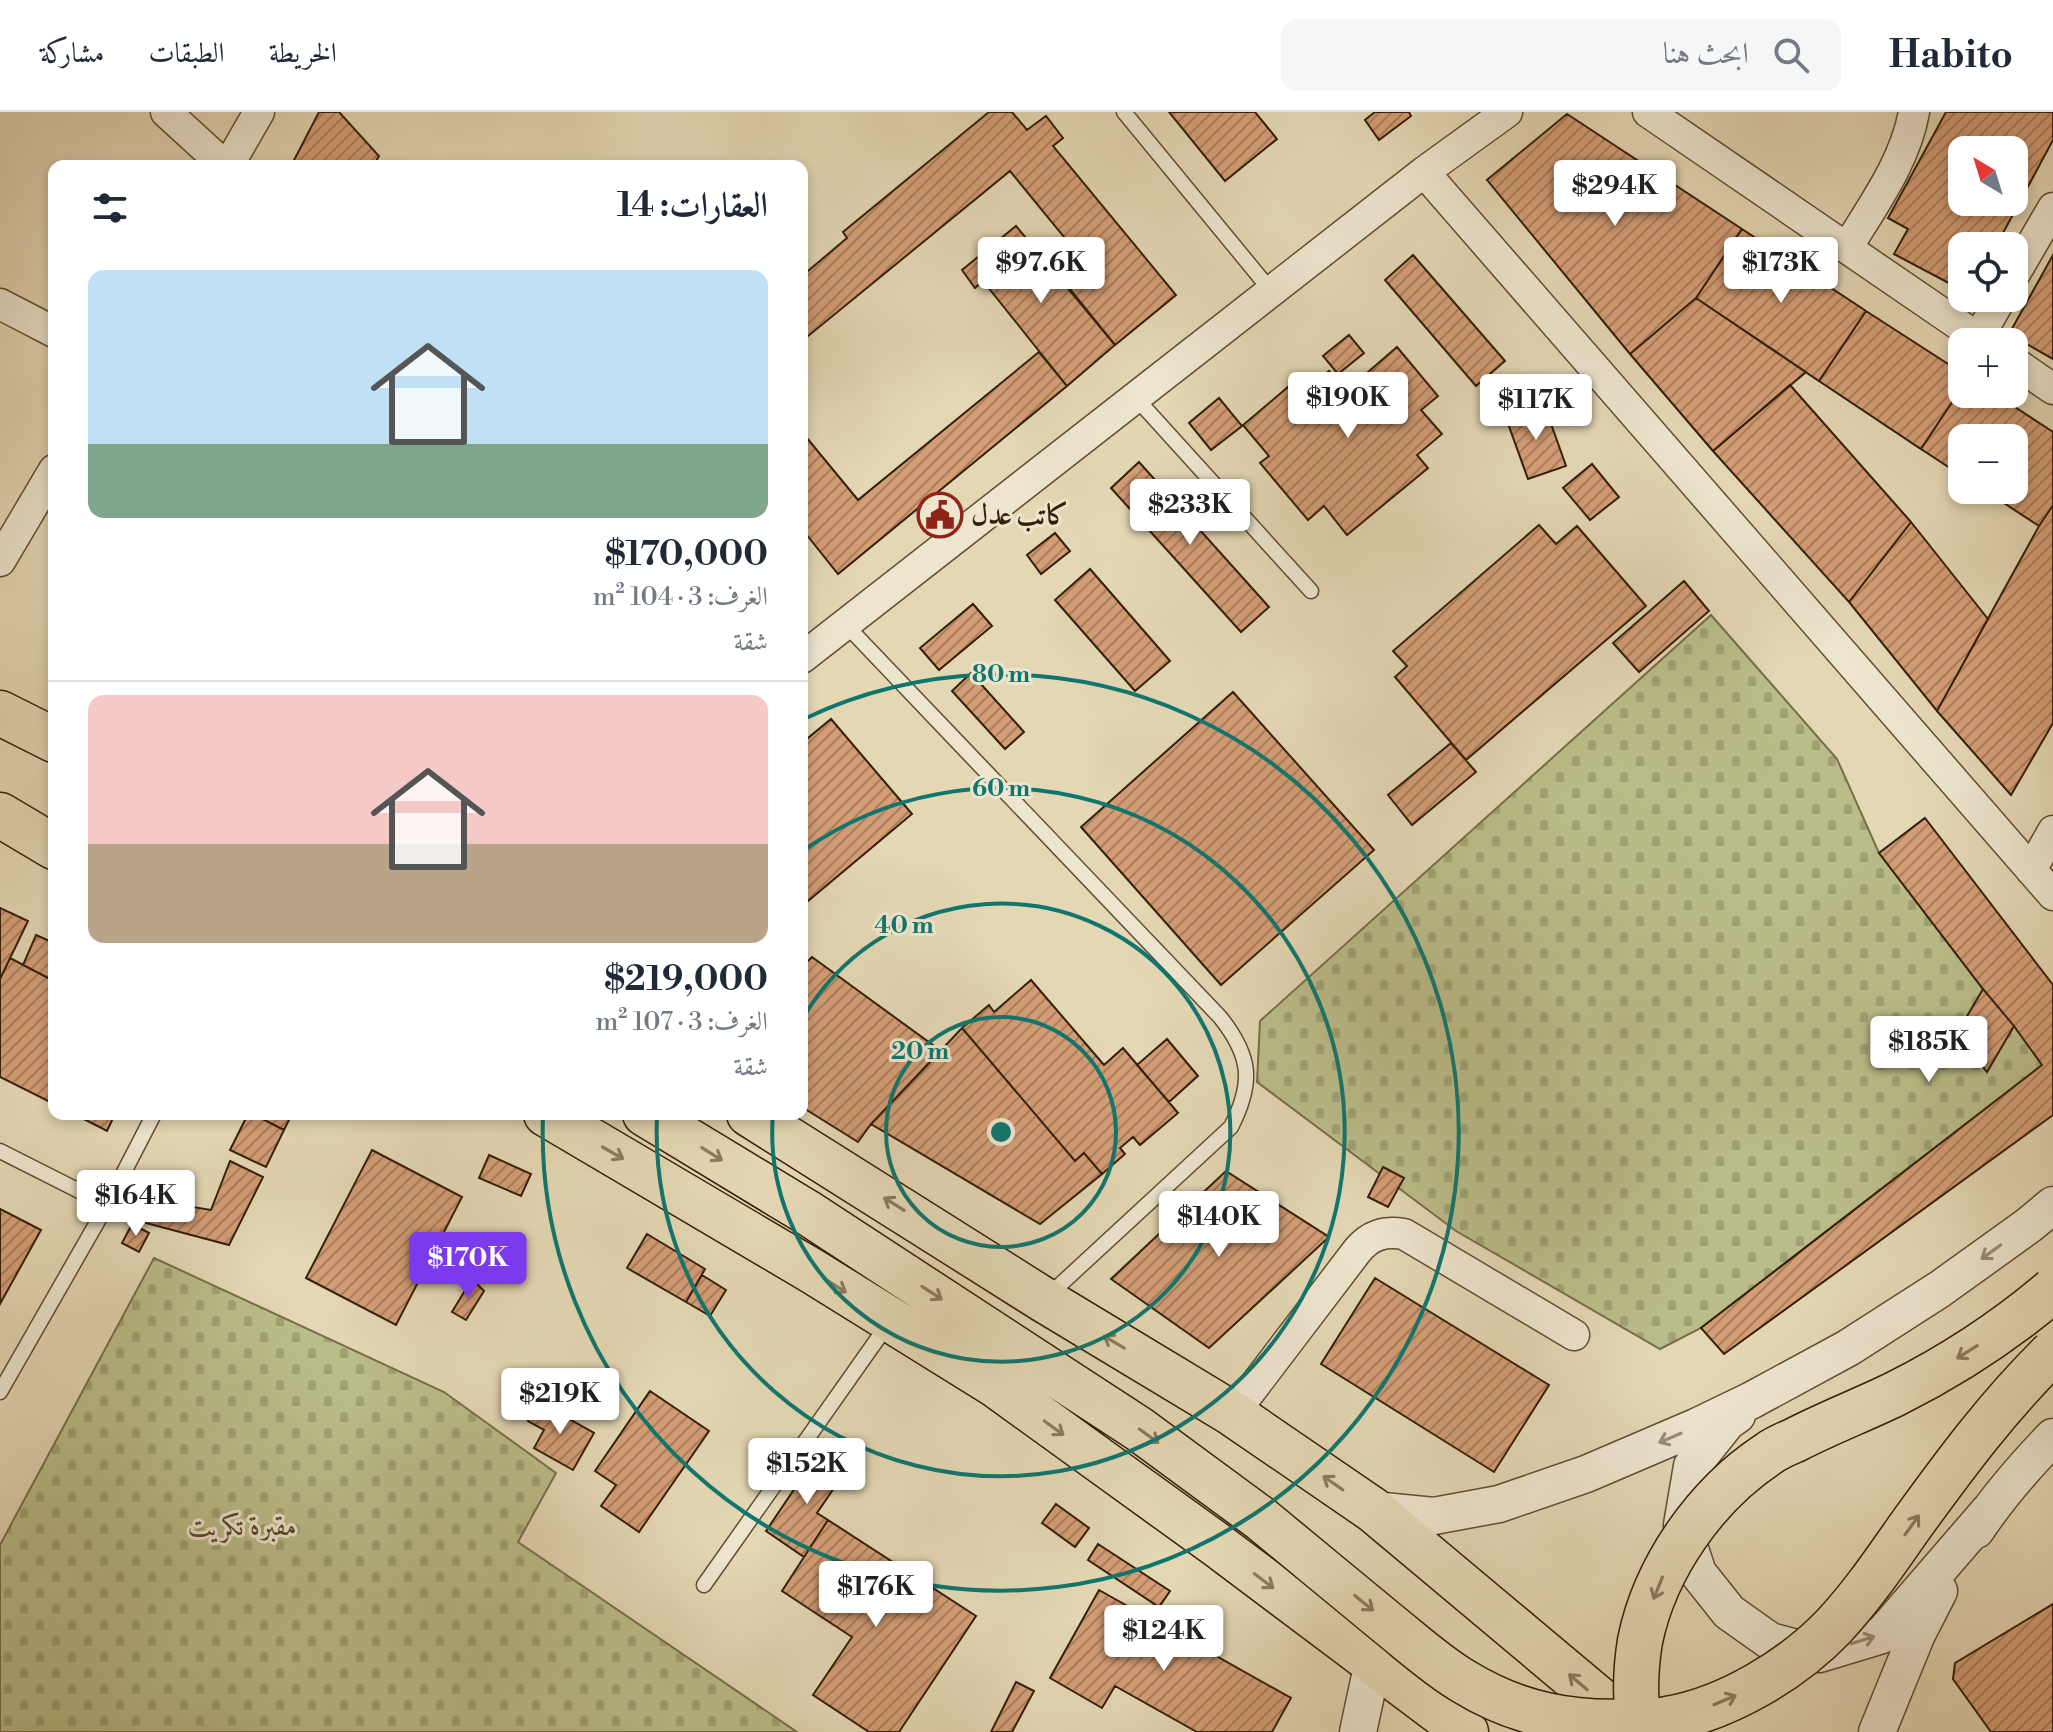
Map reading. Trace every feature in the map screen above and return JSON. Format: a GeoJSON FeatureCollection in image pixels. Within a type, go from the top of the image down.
{"type":"FeatureCollection","features":[{"type":"Feature","properties":{"kind":"main road"},"geometry":{"type":"LineString","coordinates":[[0,713],[48,737]]}},
{"type":"Feature","properties":{"kind":"main road"},"geometry":{"type":"LineString","coordinates":[[0,815],[48,843]]}},
{"type":"Feature","properties":{"kind":"main road"},"geometry":{"type":"LineString","coordinates":[[556,1120],[994,1384],[1217,1545],[1466,1732]]}},
{"type":"Feature","properties":{"kind":"main road"},"geometry":{"type":"LineString","coordinates":[[655,1120],[805,1211],[1139,1429],[1260,1518],[1462,1681],[1495,1699],[1530,1712],[1567,1720],[1605,1723],[1667,1719],[1704,1709],[1751,1688],[1805,1652],[1833,1627],[1859,1597],[1970,1444],[2019,1386],[2053,1352]]}},
{"type":"Feature","properties":{"kind":"main road"},"geometry":{"type":"LineString","coordinates":[[759,1120],[1044,1300],[1233,1414],[1373,1510],[1638,1732]]}},
{"type":"Feature","properties":{"kind":"main road"},"geometry":{"type":"LineString","coordinates":[[1638,1732],[1635,1699],[1641,1640],[1658,1585],[1686,1534],[1723,1489],[1769,1453],[1896,1393],[1967,1353],[2053,1290]]}},
{"type":"Feature","properties":{"kind":"street"},"geometry":{"type":"LineString","coordinates":[[166,112],[219,160]]}},
{"type":"Feature","properties":{"kind":"street"},"geometry":{"type":"LineString","coordinates":[[230,160],[259,112]]}},
{"type":"Feature","properties":{"kind":"street"},"geometry":{"type":"LineString","coordinates":[[808,653],[1424,172],[1507,112]]}},
{"type":"Feature","properties":{"kind":"street"},"geometry":{"type":"LineString","coordinates":[[1648,112],[1964,328]]}},
{"type":"Feature","properties":{"kind":"street"},"geometry":{"type":"LineString","coordinates":[[1847,248],[1898,162],[1914,112]]}},
{"type":"Feature","properties":{"kind":"street"},"geometry":{"type":"LineString","coordinates":[[1424,172],[2053,895]]}},
{"type":"Feature","properties":{"kind":"street"},"geometry":{"type":"LineString","coordinates":[[2028,251],[2053,208]]}},
{"type":"Feature","properties":{"kind":"street"},"geometry":{"type":"LineString","coordinates":[[0,304],[48,329]]}},
{"type":"Feature","properties":{"kind":"street"},"geometry":{"type":"LineString","coordinates":[[2028,372],[2053,389]]}},
{"type":"Feature","properties":{"kind":"street"},"geometry":{"type":"LineString","coordinates":[[0,561],[48,480]]}},
{"type":"Feature","properties":{"kind":"street"},"geometry":{"type":"LineString","coordinates":[[2031,870],[2053,831]]}},
{"type":"Feature","properties":{"kind":"street"},"geometry":{"type":"LineString","coordinates":[[1373,1510],[1434,1516],[1499,1504],[1586,1474],[1696,1427],[1848,1348],[1940,1289],[2053,1205]]}},
{"type":"Feature","properties":{"kind":"street"},"geometry":{"type":"LineString","coordinates":[[1233,1414],[1357,1251],[1378,1234],[1404,1234],[1574,1335]]}},
{"type":"Feature","properties":{"kind":"street"},"geometry":{"type":"LineString","coordinates":[[1792,1378],[1727,1422],[1692,1466],[1682,1525],[1698,1573],[1729,1612],[1770,1641],[1819,1654],[1882,1635],[2053,1437]]}},
{"type":"Feature","properties":{"kind":"street"},"geometry":{"type":"LineString","coordinates":[[1877,1732],[1917,1634],[1950,1570],[1989,1511]]}},
{"type":"Feature","properties":{"kind":"street"},"geometry":{"type":"LineString","coordinates":[[1358,1732],[1373,1662]]}},
{"type":"Feature","properties":{"kind":"lane"},"geometry":{"type":"LineString","coordinates":[[1124,112],[1272,292]]}},
{"type":"Feature","properties":{"kind":"lane"},"geometry":{"type":"LineString","coordinates":[[1135,397],[1311,591]]}},
{"type":"Feature","properties":{"kind":"lane"},"geometry":{"type":"LineString","coordinates":[[845,624],[1220,1017],[1235,1036],[1244,1058],[1245,1094],[1231,1127],[1044,1300]]}},
{"type":"Feature","properties":{"kind":"lane"},"geometry":{"type":"LineString","coordinates":[[0,1392],[107,1205],[151,1120]]}},
{"type":"Feature","properties":{"kind":"lane"},"geometry":{"type":"LineString","coordinates":[[0,1151],[107,1205]]}},
{"type":"Feature","properties":{"kind":"lane"},"geometry":{"type":"LineString","coordinates":[[704,1585],[891,1320]]}},
{"type":"Feature","properties":{"kind":"green space"},"geometry":{"type":"Polygon","coordinates":[[[1711,615],[1837,759],[1879,853],[2042,1065],[1701,1328],[1660,1349],[1456,1231],[1257,1082],[1260,1021],[1711,615]]]}},
{"type":"Feature","properties":{"kind":"green space","name":"مقبرة تكريت"},"geometry":{"type":"Polygon","coordinates":[[[154,1258],[444,1392],[556,1473],[518,1542],[797,1732],[0,1732],[0,1545],[154,1258]]]}},
{"type":"Feature","properties":{"kind":"building"},"geometry":{"type":"Polygon","coordinates":[[[319,112],[339,112],[379,156],[377,160],[294,160],[319,112]]]}},
{"type":"Feature","properties":{"kind":"building"},"geometry":{"type":"Polygon","coordinates":[[[989,112],[1012,112],[1027,130],[1046,116],[1063,138],[1053,146],[1176,295],[1115,345],[1069,288],[1091,270],[1010,171],[808,336],[808,271],[847,238],[843,232],[989,112]]]}},
{"type":"Feature","properties":{"kind":"building"},"geometry":{"type":"Polygon","coordinates":[[[1169,112],[1255,112],[1277,139],[1225,181],[1169,112]]]}},
{"type":"Feature","properties":{"kind":"building"},"geometry":{"type":"Polygon","coordinates":[[[1375,112],[1409,112],[1411,116],[1379,140],[1365,120],[1375,112]]]}},
{"type":"Feature","properties":{"kind":"building"},"geometry":{"type":"Polygon","coordinates":[[[1946,112],[2053,112],[2053,140],[2028,186],[2028,136],[1948,136],[1948,216],[2012,216],[2004,232],[1948,232],[1948,283],[1894,254],[1908,229],[1888,218],[1946,112]]]}},
{"type":"Feature","properties":{"kind":"building"},"geometry":{"type":"Polygon","coordinates":[[[1567,114],[1742,229],[1696,298],[1630,354],[1487,180],[1567,114]]]}},
{"type":"Feature","properties":{"kind":"building"},"geometry":{"type":"Polygon","coordinates":[[[1016,226],[1115,345],[1067,386],[983,281],[975,288],[962,270],[1016,226]]]}},
{"type":"Feature","properties":{"kind":"building"},"geometry":{"type":"Polygon","coordinates":[[[1742,229],[1866,311],[1819,381],[1696,298],[1742,229]]]}},
{"type":"Feature","properties":{"kind":"building"},"geometry":{"type":"Polygon","coordinates":[[[1413,255],[1505,361],[1476,386],[1385,280],[1413,255]]]}},
{"type":"Feature","properties":{"kind":"building"},"geometry":{"type":"Polygon","coordinates":[[[2053,255],[2053,359],[2028,345],[2028,328],[2012,328],[2021,312],[2028,312],[2028,300],[2053,255]]]}},
{"type":"Feature","properties":{"kind":"building"},"geometry":{"type":"Polygon","coordinates":[[[1696,298],[1806,372],[1713,451],[1630,354],[1696,298]]]}},
{"type":"Feature","properties":{"kind":"building"},"geometry":{"type":"Polygon","coordinates":[[[1866,311],[1948,364],[1948,408],[1921,449],[1819,381],[1866,311]]]}},
{"type":"Feature","properties":{"kind":"building"},"geometry":{"type":"Polygon","coordinates":[[[1349,335],[1364,353],[1338,374],[1323,356],[1349,335]]]}},
{"type":"Feature","properties":{"kind":"building"},"geometry":{"type":"Polygon","coordinates":[[[1397,347],[1438,396],[1421,410],[1442,434],[1417,455],[1428,468],[1347,535],[1324,506],[1308,520],[1260,463],[1269,456],[1243,425],[1288,387],[1297,397],[1329,371],[1346,391],[1397,347]]]}},
{"type":"Feature","properties":{"kind":"building"},"geometry":{"type":"Polygon","coordinates":[[[1039,352],[1067,386],[838,574],[808,536],[808,439],[858,500],[1039,352]]]}},
{"type":"Feature","properties":{"kind":"building"},"geometry":{"type":"Polygon","coordinates":[[[1790,385],[1911,522],[1849,602],[1713,451],[1790,385]]]}},
{"type":"Feature","properties":{"kind":"building"},"geometry":{"type":"Polygon","coordinates":[[[1219,398],[1242,426],[1211,450],[1189,423],[1219,398]]]}},
{"type":"Feature","properties":{"kind":"building"},"geometry":{"type":"Polygon","coordinates":[[[1544,404],[1566,466],[1528,479],[1506,418],[1544,404]]]}},
{"type":"Feature","properties":{"kind":"building"},"geometry":{"type":"Polygon","coordinates":[[[1948,408],[2016,408],[2053,432],[2053,505],[2039,526],[2005,504],[2028,504],[2028,424],[1948,424],[1948,467],[1921,449],[1948,408]]]}},
{"type":"Feature","properties":{"kind":"building"},"geometry":{"type":"Polygon","coordinates":[[[1139,462],[1269,607],[1241,632],[1111,488],[1139,462]]]}},
{"type":"Feature","properties":{"kind":"building"},"geometry":{"type":"Polygon","coordinates":[[[1592,464],[1619,497],[1590,520],[1563,488],[1592,464]]]}},
{"type":"Feature","properties":{"kind":"building"},"geometry":{"type":"Polygon","coordinates":[[[2053,505],[2053,723],[2011,795],[1937,711],[2053,505]]]}},
{"type":"Feature","properties":{"kind":"building"},"geometry":{"type":"Polygon","coordinates":[[[1911,522],[1988,619],[1937,711],[1849,602],[1911,522]]]}},
{"type":"Feature","properties":{"kind":"building"},"geometry":{"type":"Polygon","coordinates":[[[1539,525],[1556,544],[1577,526],[1646,606],[1466,760],[1395,677],[1407,666],[1393,651],[1539,525]]]}},
{"type":"Feature","properties":{"kind":"building"},"geometry":{"type":"Polygon","coordinates":[[[1055,533],[1070,551],[1041,574],[1027,555],[1055,533]]]}},
{"type":"Feature","properties":{"kind":"building"},"geometry":{"type":"Polygon","coordinates":[[[1090,569],[1170,661],[1135,691],[1055,600],[1090,569]]]}},
{"type":"Feature","properties":{"kind":"building"},"geometry":{"type":"Polygon","coordinates":[[[1684,581],[1709,611],[1639,672],[1613,643],[1684,581]]]}},
{"type":"Feature","properties":{"kind":"building"},"geometry":{"type":"Polygon","coordinates":[[[973,604],[992,626],[939,670],[920,648],[973,604]]]}},
{"type":"Feature","properties":{"kind":"building"},"geometry":{"type":"Polygon","coordinates":[[[971,673],[1024,732],[1005,749],[952,691],[971,673]]]}},
{"type":"Feature","properties":{"kind":"building"},"geometry":{"type":"Polygon","coordinates":[[[1233,692],[1374,850],[1221,985],[1081,827],[1233,692]]]}},
{"type":"Feature","properties":{"kind":"building"},"geometry":{"type":"Polygon","coordinates":[[[831,719],[912,814],[808,901],[808,738],[831,719]]]}},
{"type":"Feature","properties":{"kind":"building"},"geometry":{"type":"Polygon","coordinates":[[[1451,743],[1476,772],[1412,825],[1388,795],[1451,743]]]}},
{"type":"Feature","properties":{"kind":"building"},"geometry":{"type":"Polygon","coordinates":[[[1925,818],[2053,985],[2053,1115],[1724,1354],[1701,1328],[2042,1065],[1879,853],[1925,818]]]}},
{"type":"Feature","properties":{"kind":"building"},"geometry":{"type":"Polygon","coordinates":[[[0,908],[28,921],[0,979],[0,908]]]}},
{"type":"Feature","properties":{"kind":"building"},"geometry":{"type":"Polygon","coordinates":[[[36,935],[48,940],[48,978],[23,965],[36,935]]]}},
{"type":"Feature","properties":{"kind":"building"},"geometry":{"type":"Polygon","coordinates":[[[812,957],[941,1051],[871,1124],[858,1142],[808,1111],[808,961],[812,957]]]}},
{"type":"Feature","properties":{"kind":"building"},"geometry":{"type":"Polygon","coordinates":[[[10,958],[48,978],[48,1101],[0,1077],[0,979],[10,958]]]}},
{"type":"Feature","properties":{"kind":"building"},"geometry":{"type":"Polygon","coordinates":[[[1031,980],[1104,1065],[1123,1048],[1178,1113],[1140,1145],[1133,1137],[1120,1148],[1125,1154],[1102,1174],[1084,1153],[1075,1161],[962,1028],[989,1005],[994,1012],[1031,980]]]}},
{"type":"Feature","properties":{"kind":"building"},"geometry":{"type":"Polygon","coordinates":[[[1983,989],[2014,1026],[1987,1072],[1956,1035],[1983,989]]]}},
{"type":"Feature","properties":{"kind":"building"},"geometry":{"type":"Polygon","coordinates":[[[962,1028],[1075,1161],[1084,1153],[1102,1174],[1040,1224],[871,1124],[962,1028]]]}},
{"type":"Feature","properties":{"kind":"building"},"geometry":{"type":"Polygon","coordinates":[[[1167,1039],[1198,1076],[1169,1102],[1137,1065],[1167,1039]]]}},
{"type":"Feature","properties":{"kind":"building"},"geometry":{"type":"Polygon","coordinates":[[[86,1120],[112,1120],[107,1131],[86,1120]]]}},
{"type":"Feature","properties":{"kind":"building"},"geometry":{"type":"Polygon","coordinates":[[[245,1120],[265,1120],[284,1130],[266,1167],[230,1150],[245,1120]]]}},
{"type":"Feature","properties":{"kind":"building"},"geometry":{"type":"Polygon","coordinates":[[[265,1120],[289,1120],[284,1130],[265,1120]]]}},
{"type":"Feature","properties":{"kind":"building"},"geometry":{"type":"Polygon","coordinates":[[[372,1150],[462,1197],[396,1325],[306,1278],[372,1150]]]}},
{"type":"Feature","properties":{"kind":"building"},"geometry":{"type":"Polygon","coordinates":[[[489,1155],[531,1174],[521,1196],[479,1178],[489,1155]]]}},
{"type":"Feature","properties":{"kind":"building"},"geometry":{"type":"Polygon","coordinates":[[[230,1161],[263,1177],[229,1245],[146,1223],[149,1200],[211,1210],[230,1161]]]}},
{"type":"Feature","properties":{"kind":"building"},"geometry":{"type":"Polygon","coordinates":[[[1383,1167],[1404,1178],[1388,1207],[1368,1197],[1383,1167]]]}},
{"type":"Feature","properties":{"kind":"building"},"geometry":{"type":"Polygon","coordinates":[[[1226,1171],[1329,1237],[1209,1348],[1111,1279],[1226,1171]]]}},
{"type":"Feature","properties":{"kind":"building"},"geometry":{"type":"Polygon","coordinates":[[[0,1209],[41,1230],[0,1304],[0,1209]]]}},
{"type":"Feature","properties":{"kind":"building"},"geometry":{"type":"Polygon","coordinates":[[[132,1224],[149,1233],[139,1252],[122,1243],[132,1224]]]}},
{"type":"Feature","properties":{"kind":"building"},"geometry":{"type":"Polygon","coordinates":[[[647,1234],[705,1269],[686,1302],[627,1268],[647,1234]]]}},
{"type":"Feature","properties":{"kind":"building"},"geometry":{"type":"Polygon","coordinates":[[[702,1275],[726,1290],[710,1316],[686,1302],[702,1275]]]}},
{"type":"Feature","properties":{"kind":"building"},"geometry":{"type":"Polygon","coordinates":[[[1375,1278],[1549,1385],[1494,1472],[1321,1364],[1375,1278]]]}},
{"type":"Feature","properties":{"kind":"building"},"geometry":{"type":"Polygon","coordinates":[[[472,1279],[484,1291],[466,1320],[452,1312],[472,1279]]]}},
{"type":"Feature","properties":{"kind":"building"},"geometry":{"type":"Polygon","coordinates":[[[650,1391],[709,1431],[639,1532],[601,1506],[616,1485],[595,1471],[650,1391]]]}},
{"type":"Feature","properties":{"kind":"building"},"geometry":{"type":"Polygon","coordinates":[[[539,1402],[594,1433],[573,1470],[534,1448],[544,1430],[528,1421],[539,1402]]]}},
{"type":"Feature","properties":{"kind":"building"},"geometry":{"type":"Polygon","coordinates":[[[820,1451],[847,1469],[817,1513],[828,1520],[804,1557],[766,1531],[820,1451]]]}},
{"type":"Feature","properties":{"kind":"building"},"geometry":{"type":"Polygon","coordinates":[[[1056,1504],[1089,1528],[1075,1547],[1042,1523],[1056,1504]]]}},
{"type":"Feature","properties":{"kind":"building"},"geometry":{"type":"Polygon","coordinates":[[[828,1520],[976,1616],[899,1732],[869,1732],[813,1695],[852,1637],[782,1591],[828,1520]]]}},
{"type":"Feature","properties":{"kind":"building"},"geometry":{"type":"Polygon","coordinates":[[[1098,1544],[1170,1591],[1159,1607],[1088,1560],[1098,1544]]]}},
{"type":"Feature","properties":{"kind":"building"},"geometry":{"type":"Polygon","coordinates":[[[1099,1590],[1291,1698],[1272,1732],[1197,1732],[1115,1686],[1102,1708],[1050,1678],[1099,1590]]]}},
{"type":"Feature","properties":{"kind":"building"},"geometry":{"type":"Polygon","coordinates":[[[2053,1604],[2053,1732],[1991,1732],[1953,1679],[1955,1663],[2053,1604]]]}},
{"type":"Feature","properties":{"kind":"building"},"geometry":{"type":"Polygon","coordinates":[[[1016,1682],[1034,1691],[1012,1732],[991,1732],[1016,1682]]]}},
{"type":"Feature","properties":{"kind":"place","name":"كاتب عدل"},"geometry":{"type":"Point","coordinates":[940,515]}}]}
